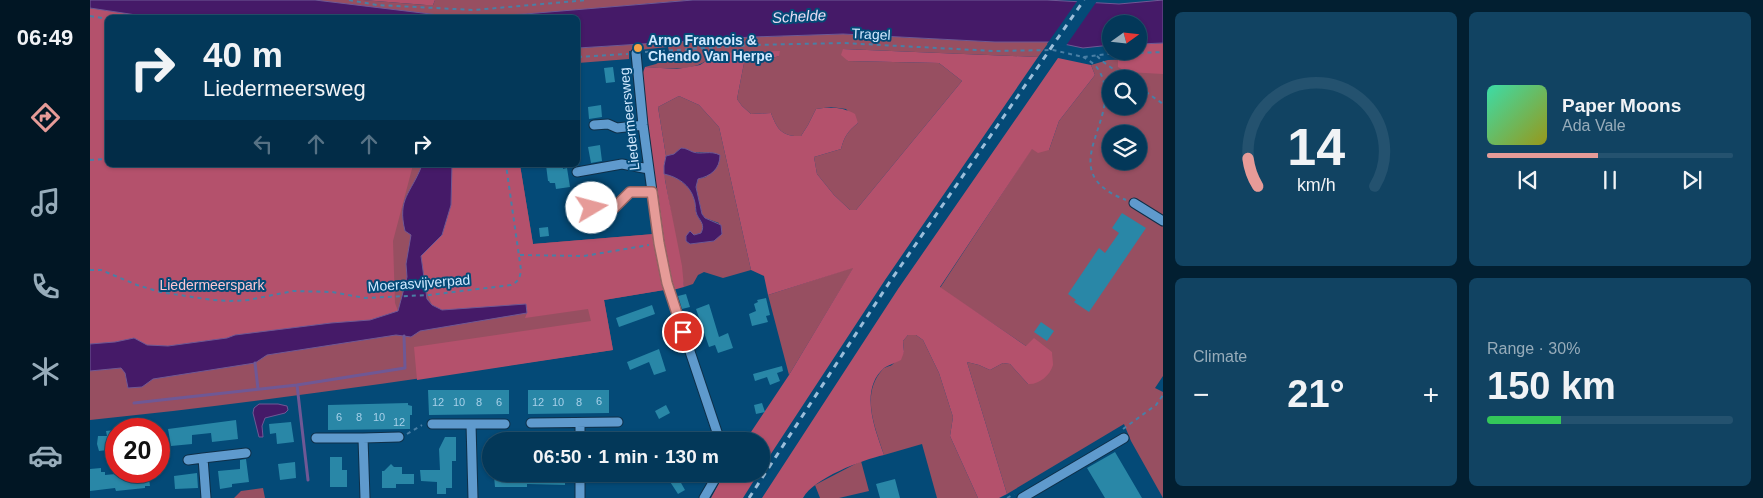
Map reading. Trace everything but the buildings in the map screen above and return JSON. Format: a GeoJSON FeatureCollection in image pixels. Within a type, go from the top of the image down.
{"type":"FeatureCollection","features":[{"type":"Feature","properties":{"kind":"street","name":"Liedermeersweg"},"geometry":{"type":"LineString","coordinates":[[636,53],[642,125],[659,243],[667,283],[717,432]]}},
{"type":"Feature","properties":{"kind":"street"},"geometry":{"type":"LineString","coordinates":[[594,125],[608,124],[617,128],[642,125]]}},
{"type":"Feature","properties":{"kind":"street"},"geometry":{"type":"LineString","coordinates":[[577,172],[622,164],[649,169]]}},
{"type":"Feature","properties":{"kind":"street"},"geometry":{"type":"LineString","coordinates":[[592,208],[614,208],[630,192],[652,192]]}},
{"type":"Feature","properties":{"kind":"street"},"geometry":{"type":"LineString","coordinates":[[1134,203],[1163,221]]}},
{"type":"Feature","properties":{"kind":"street"},"geometry":{"type":"LineString","coordinates":[[531,423],[618,422]]}},
{"type":"Feature","properties":{"kind":"street"},"geometry":{"type":"LineString","coordinates":[[580,423],[580,432]]}},
{"type":"Feature","properties":{"kind":"street"},"geometry":{"type":"LineString","coordinates":[[432,424],[505,424]]}},
{"type":"Feature","properties":{"kind":"street"},"geometry":{"type":"LineString","coordinates":[[471,424],[473,498]]}},
{"type":"Feature","properties":{"kind":"street"},"geometry":{"type":"LineString","coordinates":[[316,438],[399,437]]}},
{"type":"Feature","properties":{"kind":"street"},"geometry":{"type":"LineString","coordinates":[[363,438],[365,498]]}},
{"type":"Feature","properties":{"kind":"street"},"geometry":{"type":"LineString","coordinates":[[1022,498],[1124,438]]}},
{"type":"Feature","properties":{"kind":"street"},"geometry":{"type":"LineString","coordinates":[[188,460],[246,453]]}},
{"type":"Feature","properties":{"kind":"street"},"geometry":{"type":"LineString","coordinates":[[203,458],[206,498]]}},
{"type":"Feature","properties":{"kind":"street"},"geometry":{"type":"LineString","coordinates":[[580,482],[580,498]]}},
{"type":"Feature","properties":{"kind":"street"},"geometry":{"type":"LineString","coordinates":[[704,498],[713,482]]}},
{"type":"Feature","properties":{"kind":"path"},"geometry":{"type":"LineString","coordinates":[[349,0],[377,5],[474,10],[588,0]]}},
{"type":"Feature","properties":{"kind":"path"},"geometry":{"type":"LineString","coordinates":[[90,16],[105,18]]}},
{"type":"Feature","properties":{"kind":"path","name":"Tragel"},"geometry":{"type":"LineString","coordinates":[[580,57],[752,45],[843,43],[994,51],[1053,50],[1083,57],[1163,52]]}},
{"type":"Feature","properties":{"kind":"path"},"geometry":{"type":"LineString","coordinates":[[1097,55],[1114,70]]}},
{"type":"Feature","properties":{"kind":"path"},"geometry":{"type":"LineString","coordinates":[[1083,57],[1098,67],[1106,91],[1104,107],[1091,152],[1090,166],[1094,178],[1103,188],[1116,197]]}},
{"type":"Feature","properties":{"kind":"path"},"geometry":{"type":"LineString","coordinates":[[1147,93],[1163,104]]}},
{"type":"Feature","properties":{"kind":"path"},"geometry":{"type":"LineString","coordinates":[[90,160],[105,159]]}},
{"type":"Feature","properties":{"kind":"path","name":"Moerasvijverpad"},"geometry":{"type":"LineString","coordinates":[[90,270],[101,270],[160,292],[212,300],[248,300],[293,292],[312,291],[366,298],[429,294],[511,285],[520,278],[521,270],[506,167]]}},
{"type":"Feature","properties":{"kind":"path"},"geometry":{"type":"LineString","coordinates":[[519,255],[584,256],[659,243]]}},
{"type":"Feature","properties":{"kind":"path"},"geometry":{"type":"LineString","coordinates":[[399,437],[423,425],[432,424]]}},
{"type":"Feature","properties":{"kind":"green space"},"geometry":{"type":"Polygon","coordinates":[[[315,0],[363,0],[433,5],[435,0],[693,0],[535,14],[503,15],[440,15],[377,9],[315,0]]]}},
{"type":"Feature","properties":{"kind":"green space"},"geometry":{"type":"Polygon","coordinates":[[[363,0],[435,0],[433,5],[426,5],[363,0]]]}},
{"type":"Feature","properties":{"kind":"green space"},"geometry":{"type":"Polygon","coordinates":[[[90,8],[141,15],[105,15],[105,167],[412,167],[393,241],[395,303],[398,311],[370,320],[235,335],[227,338],[168,346],[147,345],[134,338],[90,344],[90,8]]]}},
{"type":"Feature","properties":{"kind":"green space","name":"Liedermeerspark"},"geometry":{"type":"Polygon","coordinates":[[[90,23],[105,141],[105,167],[520,167],[533,244],[654,234],[664,290],[604,300],[613,350],[287,397],[90,420],[90,23]]]}},
{"type":"Feature","properties":{"kind":"green space"},"geometry":{"type":"Polygon","coordinates":[[[843,34],[995,42],[1049,42],[1038,57],[843,49],[848,61],[939,63],[962,81],[856,210],[850,210],[834,195],[817,174],[814,157],[841,149],[847,134],[858,123],[846,109],[831,107],[816,109],[801,136],[795,136],[781,131],[771,113],[751,114],[737,99],[744,63],[779,56],[706,61],[684,68],[645,67],[656,64],[670,56],[668,47],[629,51],[629,59],[580,63],[580,48],[752,37],[843,34]]]}},
{"type":"Feature","properties":{"kind":"green space"},"geometry":{"type":"Polygon","coordinates":[[[1163,43],[1163,74],[1147,73],[1147,70],[1123,70],[1118,67],[1118,60],[1148,60],[1148,44],[1163,43]]]}},
{"type":"Feature","properties":{"kind":"green space"},"geometry":{"type":"Polygon","coordinates":[[[843,49],[1038,57],[885,280],[770,455],[770,432],[751,432],[789,375],[853,268],[768,295],[764,276],[751,270],[719,127],[699,105],[679,96],[658,107],[666,156],[664,166],[665,180],[682,266],[684,287],[673,290],[663,246],[642,75],[645,67],[677,69],[700,65],[718,53],[780,51],[779,56],[744,63],[737,99],[751,114],[771,113],[781,131],[795,136],[801,136],[816,109],[836,108],[855,114],[858,123],[847,134],[841,149],[814,157],[817,174],[834,195],[850,210],[856,210],[962,81],[939,63],[848,61],[841,55],[843,49]]]}},
{"type":"Feature","properties":{"kind":"green space"},"geometry":{"type":"Polygon","coordinates":[[[1058,58],[1091,65],[1095,75],[1059,121],[1049,150],[1038,153],[1032,149],[940,287],[1026,346],[1034,338],[1052,352],[1053,365],[1049,373],[1040,381],[1032,384],[1028,384],[1010,364],[1003,363],[990,370],[967,362],[1007,494],[999,498],[978,498],[950,436],[953,417],[939,373],[923,340],[916,335],[908,335],[903,341],[904,352],[901,360],[884,368],[876,377],[872,387],[871,410],[873,422],[884,455],[839,471],[817,484],[803,498],[762,498],[898,289],[1058,58]]]}},
{"type":"Feature","properties":{"kind":"green space"},"geometry":{"type":"Polygon","coordinates":[[[1163,58],[1163,376],[1155,388],[1163,392],[1163,498],[1131,441],[1124,424],[1007,494],[967,362],[990,370],[1003,363],[1010,364],[1028,384],[1026,346],[940,288],[1032,148],[1049,150],[1059,121],[1095,75],[1091,65],[1108,60],[1163,58]]]}},
{"type":"Feature","properties":{"kind":"green space"},"geometry":{"type":"Polygon","coordinates":[[[679,96],[699,105],[719,127],[751,270],[723,278],[704,272],[698,275],[693,284],[684,287],[664,174],[683,182],[690,190],[694,199],[696,213],[703,228],[701,233],[694,235],[686,241],[690,244],[713,241],[719,223],[705,218],[702,214],[696,187],[698,179],[706,177],[715,153],[693,152],[681,148],[674,154],[666,156],[658,107],[679,96]]]}},
{"type":"Feature","properties":{"kind":"green space"},"geometry":{"type":"Polygon","coordinates":[[[452,167],[520,167],[533,244],[654,234],[664,290],[604,300],[613,350],[417,380],[414,347],[591,321],[588,309],[525,318],[527,313],[526,304],[442,310],[432,305],[426,290],[421,256],[442,235],[451,205],[452,167]]]}},
{"type":"Feature","properties":{"kind":"green space"},"geometry":{"type":"Polygon","coordinates":[[[854,267],[789,375],[768,295],[854,267]]]}},
{"type":"Feature","properties":{"kind":"green space"},"geometry":{"type":"Polygon","coordinates":[[[908,335],[916,335],[923,340],[939,373],[953,417],[950,436],[978,498],[937,498],[922,444],[884,455],[871,411],[872,389],[883,369],[892,365],[904,352],[903,341],[908,335]]]}},
{"type":"Feature","properties":{"kind":"green space"},"geometry":{"type":"Polygon","coordinates":[[[861,461],[869,491],[839,498],[820,498],[815,485],[861,461]]]}},
{"type":"Feature","properties":{"kind":"green space"},"geometry":{"type":"Polygon","coordinates":[[[720,482],[753,482],[743,498],[711,498],[720,482]]]}},
{"type":"Feature","properties":{"kind":"green space"},"geometry":{"type":"Polygon","coordinates":[[[263,488],[265,498],[234,498],[241,491],[263,488]]]}},
{"type":"Feature","properties":{"kind":"water","name":"Schelde"},"geometry":{"type":"Polygon","coordinates":[[[90,0],[315,0],[439,15],[136,15],[90,8],[90,0]]]}},
{"type":"Feature","properties":{"kind":"water","name":"Schelde"},"geometry":{"type":"Polygon","coordinates":[[[693,0],[1047,0],[1119,4],[1163,0],[1163,43],[1148,44],[1148,15],[1102,15],[1102,46],[1083,48],[1054,42],[995,42],[843,34],[752,37],[580,48],[580,15],[502,15],[693,0]]]}},
{"type":"Feature","properties":{"kind":"water"},"geometry":{"type":"Polygon","coordinates":[[[681,148],[696,153],[720,155],[720,160],[714,171],[698,179],[696,187],[702,214],[705,218],[721,225],[722,234],[714,241],[690,244],[686,241],[686,236],[690,231],[694,235],[701,233],[703,228],[696,213],[694,199],[690,190],[683,182],[664,174],[666,156],[674,154],[681,148]]]}},
{"type":"Feature","properties":{"kind":"water"},"geometry":{"type":"Polygon","coordinates":[[[421,167],[452,167],[451,205],[442,235],[421,256],[427,299],[432,305],[442,310],[526,304],[527,313],[420,331],[411,337],[396,335],[267,355],[255,363],[153,379],[142,387],[128,388],[125,373],[121,368],[90,371],[90,344],[134,338],[147,345],[168,346],[227,338],[235,335],[370,320],[398,311],[407,277],[406,264],[411,235],[405,231],[403,220],[404,203],[421,167]]]}},
{"type":"Feature","properties":{"kind":"water"},"geometry":{"type":"Polygon","coordinates":[[[259,404],[278,404],[287,406],[288,410],[285,413],[265,418],[262,426],[263,437],[259,437],[253,413],[254,408],[259,404]]]}},
{"type":"Feature","properties":{"kind":"pier"},"geometry":{"type":"Polygon","coordinates":[[[1078,0],[1097,1],[1065,47],[1047,44],[1078,0]]]}},
{"type":"Feature","properties":{"kind":"waterway"},"geometry":{"type":"LineString","coordinates":[[134,403],[297,385],[405,368],[404,336]]}},
{"type":"Feature","properties":{"kind":"waterway"},"geometry":{"type":"LineString","coordinates":[[255,363],[258,389]]}},
{"type":"Feature","properties":{"kind":"waterway"},"geometry":{"type":"LineString","coordinates":[[297,385],[308,480]]}},
{"type":"Feature","properties":{"kind":"railway"},"geometry":{"type":"LineString","coordinates":[[749,498],[889,283],[1084,0]]}},
{"type":"Feature","properties":{"kind":"place","name":"Arno Francois & Chendo Van Herpe"},"geometry":{"type":"Point","coordinates":[638,48]}},
{"type":"Feature","properties":{"kind":"route"},"geometry":{"type":"LineString","coordinates":[[592,208],[614,208],[630,192],[652,192],[667,283],[683,332]]}}]}
